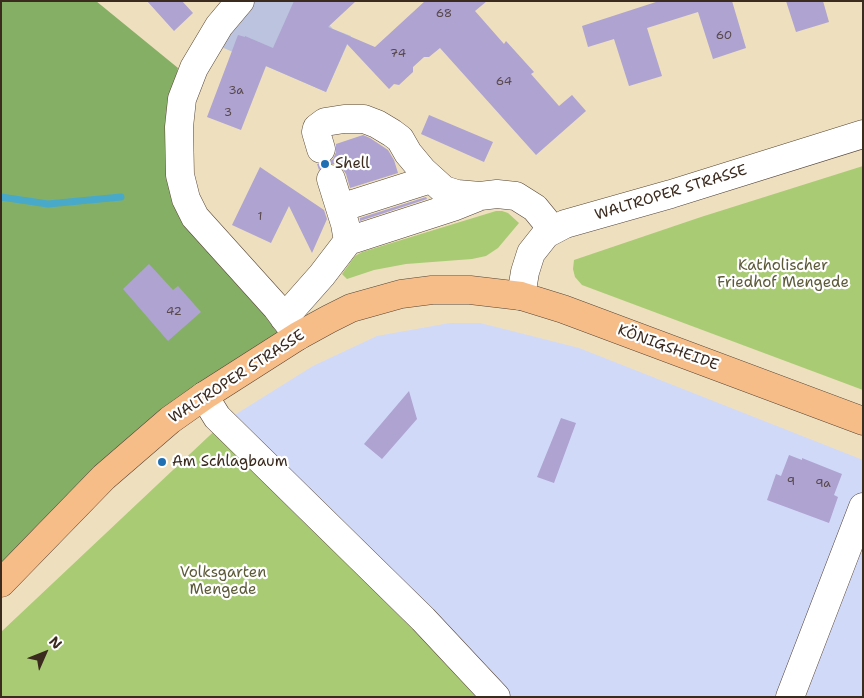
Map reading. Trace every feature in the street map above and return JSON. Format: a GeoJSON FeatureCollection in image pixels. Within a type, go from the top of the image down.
{"type":"FeatureCollection","features":[{"type":"Feature","properties":{"kind":"main road","name":"WALTROPER STRASSE"},"geometry":{"type":"LineString","coordinates":[[1,583],[104,477],[170,420],[204,396],[291,327],[401,294],[432,290],[470,290]]}},
{"type":"Feature","properties":{"kind":"main road","name":"KÖNIGSHEIDE"},"geometry":{"type":"LineString","coordinates":[[470,290],[521,296],[563,309],[863,421]]}},
{"type":"Feature","properties":{"kind":"street"},"geometry":{"type":"LineString","coordinates":[[240,1],[219,26],[194,68],[182,99],[179,127],[180,175],[186,198],[195,217],[278,308],[291,327],[322,275],[344,224],[331,179]]}},
{"type":"Feature","properties":{"kind":"street"},"geometry":{"type":"LineString","coordinates":[[321,149],[316,132],[317,128],[326,122],[344,118],[364,119],[377,124],[400,138],[423,171],[438,184],[457,194],[516,196],[535,208],[553,230]]}},
{"type":"Feature","properties":{"kind":"street","name":"WALTROPER STRASSE"},"geometry":{"type":"LineString","coordinates":[[521,296],[525,272],[532,253],[546,234],[565,224],[671,194],[863,134]]}},
{"type":"Feature","properties":{"kind":"street"},"geometry":{"type":"LineString","coordinates":[[344,224],[438,184]]}},
{"type":"Feature","properties":{"kind":"street"},"geometry":{"type":"LineString","coordinates":[[344,224],[453,207],[480,196]]}},
{"type":"Feature","properties":{"kind":"street"},"geometry":{"type":"LineString","coordinates":[[204,396],[217,417],[423,619],[496,697]]}},
{"type":"Feature","properties":{"kind":"street"},"geometry":{"type":"LineString","coordinates":[[790,697],[863,507]]}},
{"type":"Feature","properties":{"kind":"shaded area"},"geometry":{"type":"Polygon","coordinates":[[[251,1],[306,1],[333,29],[351,36],[326,92],[219,46],[251,1]]]}},
{"type":"Feature","properties":{"kind":"shaded area"},"geometry":{"type":"Polygon","coordinates":[[[450,323],[480,323],[579,348],[863,460],[863,697],[495,697],[225,421],[313,366],[377,336],[450,323]]]}},
{"type":"Feature","properties":{"kind":"green space"},"geometry":{"type":"Polygon","coordinates":[[[1,1],[96,1],[178,68],[170,104],[167,175],[298,336],[204,396],[1,583],[1,1]]]}},
{"type":"Feature","properties":{"kind":"green space","name":"Katholischer Friedhof Mengede"},"geometry":{"type":"Polygon","coordinates":[[[863,166],[863,390],[582,285],[575,277],[573,269],[574,260],[701,217],[863,166]]]}},
{"type":"Feature","properties":{"kind":"green space"},"geometry":{"type":"Polygon","coordinates":[[[496,211],[508,213],[519,223],[498,248],[486,256],[472,259],[406,264],[374,270],[347,279],[342,274],[355,256],[362,252],[496,211]]]}},
{"type":"Feature","properties":{"kind":"green space","name":"Volksgarten Mengede"},"geometry":{"type":"Polygon","coordinates":[[[225,421],[495,697],[1,697],[1,632],[225,421]]]}},
{"type":"Feature","properties":{"kind":"building"},"geometry":{"type":"Polygon","coordinates":[[[147,1],[182,1],[193,13],[174,31],[147,1]]]}},
{"type":"Feature","properties":{"kind":"building"},"geometry":{"type":"Polygon","coordinates":[[[294,1],[356,1],[328,27],[375,47],[425,1],[487,1],[475,11],[504,44],[506,41],[534,72],[531,74],[559,106],[572,95],[586,111],[536,155],[440,48],[429,57],[424,57],[413,67],[413,72],[399,85],[394,84],[389,89],[347,44],[326,92],[266,66],[241,130],[207,117],[238,35],[273,48],[294,1]]]}},
{"type":"Feature","properties":{"kind":"building"},"geometry":{"type":"Polygon","coordinates":[[[659,1],[732,1],[746,48],[713,59],[698,12],[647,28],[662,76],[629,86],[614,39],[588,47],[582,26],[659,1]]]}},
{"type":"Feature","properties":{"kind":"building"},"geometry":{"type":"Polygon","coordinates":[[[786,1],[823,1],[829,22],[796,32],[786,1]]]}},
{"type":"Feature","properties":{"kind":"building"},"geometry":{"type":"Polygon","coordinates":[[[429,115],[493,142],[484,162],[421,134],[429,115]]]}},
{"type":"Feature","properties":{"kind":"building"},"geometry":{"type":"Polygon","coordinates":[[[363,135],[388,150],[394,160],[398,173],[350,188],[346,174],[341,167],[335,164],[327,164],[319,170],[317,164],[325,164],[333,159],[336,152],[336,144],[363,135]]]}},
{"type":"Feature","properties":{"kind":"building"},"geometry":{"type":"Polygon","coordinates":[[[260,167],[324,210],[327,219],[312,253],[289,206],[271,243],[232,225],[260,167]]]}},
{"type":"Feature","properties":{"kind":"building"},"geometry":{"type":"Polygon","coordinates":[[[426,197],[427,199],[360,221],[360,218],[426,197]]]}},
{"type":"Feature","properties":{"kind":"building"},"geometry":{"type":"Polygon","coordinates":[[[149,264],[173,290],[178,286],[201,312],[168,341],[123,289],[149,264]]]}},
{"type":"Feature","properties":{"kind":"building"},"geometry":{"type":"Polygon","coordinates":[[[409,391],[417,419],[382,459],[364,444],[409,391]]]}},
{"type":"Feature","properties":{"kind":"building"},"geometry":{"type":"Polygon","coordinates":[[[561,418],[576,423],[554,483],[537,477],[561,418]]]}},
{"type":"Feature","properties":{"kind":"building"},"geometry":{"type":"Polygon","coordinates":[[[789,455],[802,460],[802,458],[842,474],[834,495],[838,497],[829,523],[767,500],[776,474],[781,476],[789,455]]]}},
{"type":"Feature","properties":{"kind":"waterway"},"geometry":{"type":"LineString","coordinates":[[1,197],[48,204],[121,197]]}},
{"type":"Feature","properties":{"kind":"place","name":"Shell"},"geometry":{"type":"Point","coordinates":[325,164]}},
{"type":"Feature","properties":{"kind":"place","name":"Am Schlagbaum"},"geometry":{"type":"Point","coordinates":[162,462]}}]}
